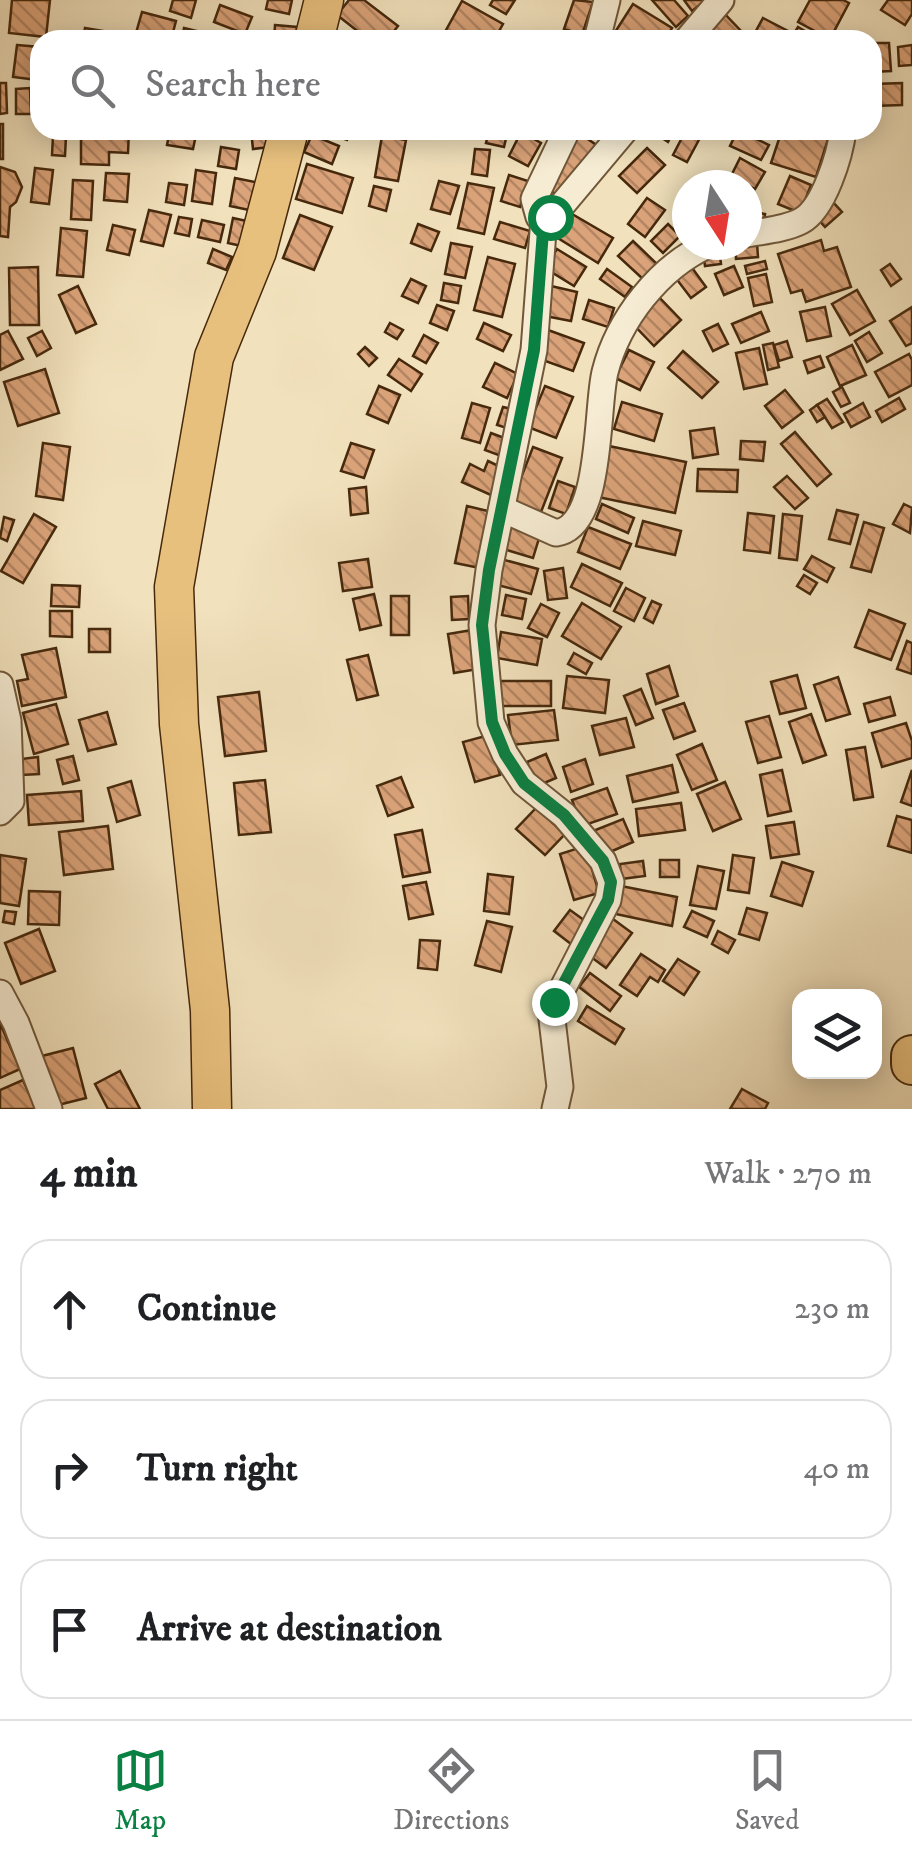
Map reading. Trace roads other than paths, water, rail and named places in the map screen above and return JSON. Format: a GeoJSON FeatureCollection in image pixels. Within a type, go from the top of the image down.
{"type":"FeatureCollection","features":[{"type":"Feature","properties":{"kind":"highway"},"geometry":{"type":"LineString","coordinates":[[912,1056],[912,1064]]}},
{"type":"Feature","properties":{"kind":"main road"},"geometry":{"type":"LineString","coordinates":[[316,30],[324,0]]}},
{"type":"Feature","properties":{"kind":"main road"},"geometry":{"type":"LineString","coordinates":[[212,1109],[210,1010],[179,724],[174,587],[214,357],[257,252],[286,140]]}},
{"type":"Feature","properties":{"kind":"street"},"geometry":{"type":"LineString","coordinates":[[600,30],[607,0]]}},
{"type":"Feature","properties":{"kind":"street"},"geometry":{"type":"LineString","coordinates":[[699,30],[721,0]]}},
{"type":"Feature","properties":{"kind":"street"},"geometry":{"type":"LineString","coordinates":[[544,218],[536,214],[534,200],[562,140]]}},
{"type":"Feature","properties":{"kind":"street"},"geometry":{"type":"LineString","coordinates":[[544,218],[557,212],[617,140]]}},
{"type":"Feature","properties":{"kind":"street"},"geometry":{"type":"LineString","coordinates":[[762,230],[802,221],[817,207],[840,140]]}},
{"type":"Feature","properties":{"kind":"street"},"geometry":{"type":"LineString","coordinates":[[544,218],[534,350],[482,625],[492,722],[505,754],[524,783],[564,815],[603,861],[611,882],[608,900],[552,1011],[560,1077],[555,1109]]}},
{"type":"Feature","properties":{"kind":"street"},"geometry":{"type":"LineString","coordinates":[[502,509],[556,533],[573,525],[593,475],[605,372],[632,311],[680,260]]}},
{"type":"Feature","properties":{"kind":"street"},"geometry":{"type":"LineString","coordinates":[[0,685],[8,720],[11,801],[0,812]]}},
{"type":"Feature","properties":{"kind":"street"},"geometry":{"type":"LineString","coordinates":[[0,992],[49,1109]]}}]}
